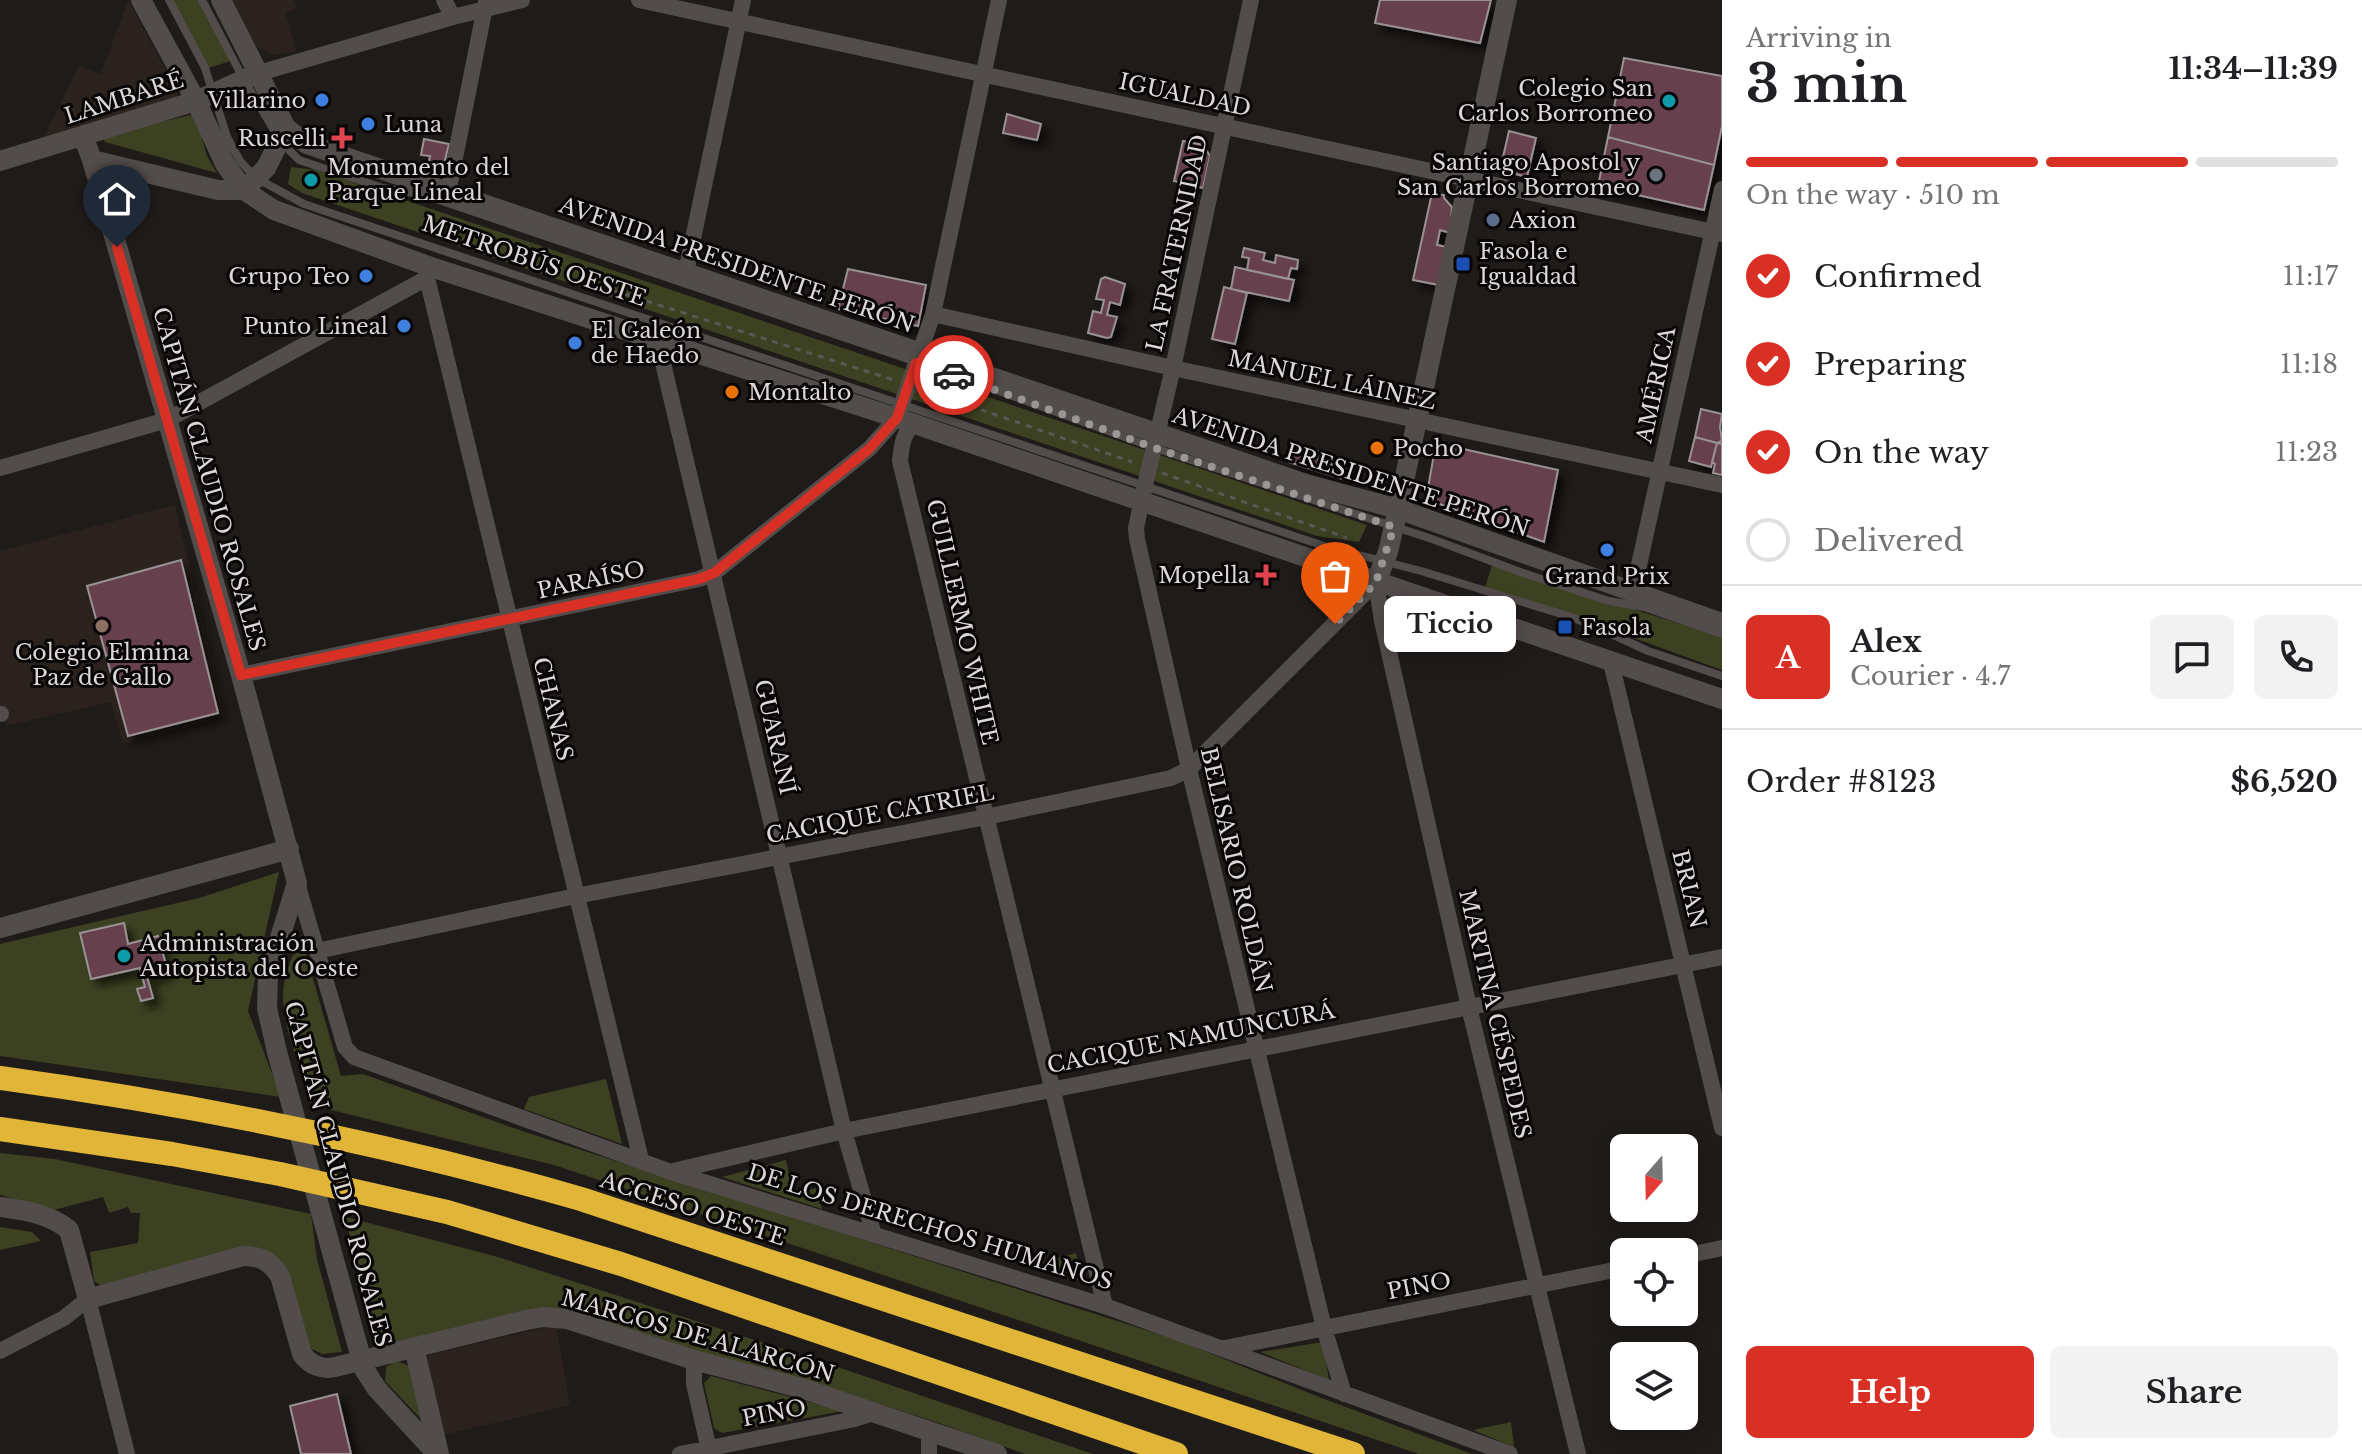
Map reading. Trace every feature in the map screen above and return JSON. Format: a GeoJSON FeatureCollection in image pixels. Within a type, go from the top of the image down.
{"type":"FeatureCollection","features":[{"type":"Feature","properties":{"kind":"highway","name":"ACCESO OESTE"},"geometry":{"type":"LineString","coordinates":[[0,1078],[222,1113],[464,1166],[581,1199],[1353,1454]]}},
{"type":"Feature","properties":{"kind":"highway"},"geometry":{"type":"LineString","coordinates":[[0,1129],[280,1174],[447,1212],[621,1264],[1176,1454]]}},
{"type":"Feature","properties":{"kind":"street"},"geometry":{"type":"LineString","coordinates":[[141,0],[204,97],[225,164],[250,184],[274,210],[429,272],[905,415],[1143,494],[1376,582],[1722,699]]}},
{"type":"Feature","properties":{"kind":"street"},"geometry":{"type":"LineString","coordinates":[[92,160],[218,190],[250,184],[266,168],[283,135],[251,77],[221,0]]}},
{"type":"Feature","properties":{"kind":"street"},"geometry":{"type":"LineString","coordinates":[[444,0],[453,17]]}},
{"type":"Feature","properties":{"kind":"street"},"geometry":{"type":"LineString","coordinates":[[251,77],[486,5],[522,0]]}},
{"type":"Feature","properties":{"kind":"street","name":"IGUALDAD"},"geometry":{"type":"LineString","coordinates":[[639,0],[1717,233]]}},
{"type":"Feature","properties":{"kind":"street"},"geometry":{"type":"LineString","coordinates":[[686,272],[743,0]]}},
{"type":"Feature","properties":{"kind":"street"},"geometry":{"type":"LineString","coordinates":[[900,461],[906,431],[905,415],[918,358],[933,314],[999,0]]}},
{"type":"Feature","properties":{"kind":"street","name":"LA FRATERNIDAD"},"geometry":{"type":"LineString","coordinates":[[1156,441],[1251,0]]}},
{"type":"Feature","properties":{"kind":"street"},"geometry":{"type":"LineString","coordinates":[[1376,582],[1396,518],[1507,0]]}},
{"type":"Feature","properties":{"kind":"street"},"geometry":{"type":"LineString","coordinates":[[448,193],[486,5]]}},
{"type":"Feature","properties":{"kind":"street","name":"LAMBARÉ"},"geometry":{"type":"LineString","coordinates":[[0,161],[204,97],[251,77]]}},
{"type":"Feature","properties":{"kind":"street","name":"AVENIDA PRESIDENTE PERÓN"},"geometry":{"type":"LineString","coordinates":[[283,135],[686,272],[918,358],[1156,441],[1309,485],[1396,518],[1722,623]]}},
{"type":"Feature","properties":{"kind":"street","name":"CAPITÁN CLAUDIO ROSALES"},"geometry":{"type":"LineString","coordinates":[[83,136],[241,675],[343,1041]]}},
{"type":"Feature","properties":{"kind":"street","name":"AMÉRICA"},"geometry":{"type":"LineString","coordinates":[[1633,592],[1717,233],[1722,189]]}},
{"type":"Feature","properties":{"kind":"street"},"geometry":{"type":"LineString","coordinates":[[0,468],[167,420],[429,272]]}},
{"type":"Feature","properties":{"kind":"street","name":"CHANAS"},"geometry":{"type":"LineString","coordinates":[[429,272],[509,621],[641,1160]]}},
{"type":"Feature","properties":{"kind":"street","name":"MANUEL LÁINEZ"},"geometry":{"type":"LineString","coordinates":[[933,314],[1722,485]]}},
{"type":"Feature","properties":{"kind":"street","name":"GUARANÍ"},"geometry":{"type":"LineString","coordinates":[[658,342],[844,1131],[874,1235]]}},
{"type":"Feature","properties":{"kind":"street","name":"PARAÍSO"},"geometry":{"type":"LineString","coordinates":[[241,675],[699,579],[714,573],[869,449],[905,415]]}},
{"type":"Feature","properties":{"kind":"street","name":"BELISARIO ROLDÁN"},"geometry":{"type":"LineString","coordinates":[[1156,441],[1136,528],[1137,539],[1189,769],[1324,1328],[1344,1394]]}},
{"type":"Feature","properties":{"kind":"street"},"geometry":{"type":"LineString","coordinates":[[869,449],[894,454],[900,461]]}},
{"type":"Feature","properties":{"kind":"street","name":"GUILLERMO WHITE"},"geometry":{"type":"LineString","coordinates":[[900,461],[1105,1306]]}},
{"type":"Feature","properties":{"kind":"street","name":"CACIQUE CATRIEL"},"geometry":{"type":"LineString","coordinates":[[317,951],[780,854],[986,817],[1171,778],[1189,769],[1376,582]]}},
{"type":"Feature","properties":{"kind":"street","name":"MARTINA CÉSPEDES"},"geometry":{"type":"LineString","coordinates":[[1376,582],[1385,637],[1469,1007],[1578,1454]]}},
{"type":"Feature","properties":{"kind":"street","name":"BRIAN"},"geometry":{"type":"LineString","coordinates":[[1611,662],[1722,1128]]}},
{"type":"Feature","properties":{"kind":"street"},"geometry":{"type":"LineString","coordinates":[[0,928],[289,849]]}},
{"type":"Feature","properties":{"kind":"street","name":"CAPITÁN CLAUDIO ROSALES"},"geometry":{"type":"LineString","coordinates":[[297,883],[267,984],[267,1008],[277,1052],[361,1361],[377,1389],[438,1454]]}},
{"type":"Feature","properties":{"kind":"street","name":"CACIQUE NAMUNCURÁ"},"geometry":{"type":"LineString","coordinates":[[671,1172],[844,1131],[1722,957]]}},
{"type":"Feature","properties":{"kind":"street","name":"DE LOS DERECHOS HUMANOS"},"geometry":{"type":"LineString","coordinates":[[343,1041],[348,1052],[363,1062],[671,1172],[1105,1306],[1510,1454]]}},
{"type":"Feature","properties":{"kind":"street"},"geometry":{"type":"LineString","coordinates":[[0,1207],[41,1215],[60,1222],[69,1230],[127,1454]]}},
{"type":"Feature","properties":{"kind":"street"},"geometry":{"type":"LineString","coordinates":[[1698,1253],[1722,1248]]}},
{"type":"Feature","properties":{"kind":"street","name":"MARCOS DE ALARCÓN"},"geometry":{"type":"LineString","coordinates":[[88,1299],[243,1256],[264,1259],[273,1265],[280,1276],[299,1347],[308,1361],[328,1368],[526,1320],[556,1317],[694,1360],[804,1389],[997,1454]]}},
{"type":"Feature","properties":{"kind":"street","name":"PINO"},"geometry":{"type":"LineString","coordinates":[[1223,1348],[1610,1271]]}},
{"type":"Feature","properties":{"kind":"street"},"geometry":{"type":"LineString","coordinates":[[0,1351],[64,1318],[88,1299]]}},
{"type":"Feature","properties":{"kind":"street","name":"CAPITÁN CLAUDIO ROSALES"},"geometry":{"type":"LineString","coordinates":[[414,1347],[438,1454]]}},
{"type":"Feature","properties":{"kind":"street"},"geometry":{"type":"LineString","coordinates":[[694,1360],[694,1384],[710,1451]]}},
{"type":"Feature","properties":{"kind":"street","name":"PINO"},"geometry":{"type":"LineString","coordinates":[[680,1454],[710,1451],[876,1412]]}},
{"type":"Feature","properties":{"kind":"street"},"geometry":{"type":"LineString","coordinates":[[929,1430],[929,1454]]}},
{"type":"Feature","properties":{"kind":"lane"},"geometry":{"type":"LineString","coordinates":[[169,0],[205,68],[204,97]]}},
{"type":"Feature","properties":{"kind":"lane"},"geometry":{"type":"LineString","coordinates":[[202,0],[251,77]]}},
{"type":"Feature","properties":{"kind":"lane","name":"METROBÚS OESTE"},"geometry":{"type":"LineString","coordinates":[[283,135],[299,160],[383,188],[424,195],[918,358]]}},
{"type":"Feature","properties":{"kind":"lane","name":"METROBÚS OESTE"},"geometry":{"type":"LineString","coordinates":[[250,184],[905,415]]}},
{"type":"Feature","properties":{"kind":"lane"},"geometry":{"type":"LineString","coordinates":[[1143,494],[1385,561],[1590,624],[1648,651],[1722,676]]}},
{"type":"Feature","properties":{"kind":"lane"},"geometry":{"type":"LineString","coordinates":[[1396,518],[1523,573],[1609,601],[1644,607],[1722,634]]}},
{"type":"Feature","properties":{"kind":"shaded area"},"geometry":{"type":"Polygon","coordinates":[[[128,0],[177,91],[177,98],[172,105],[44,137],[79,66],[101,74],[128,0]]]}},
{"type":"Feature","properties":{"kind":"shaded area"},"geometry":{"type":"Polygon","coordinates":[[[233,0],[294,0],[297,8],[286,14],[296,51],[275,55],[256,47],[233,0]]]}},
{"type":"Feature","properties":{"kind":"shaded area","name":"Colegio Elmina Paz de Gallo"},"geometry":{"type":"Polygon","coordinates":[[[175,505],[225,717],[123,744],[111,702],[6,726],[0,711],[0,551],[175,505]]]}},
{"type":"Feature","properties":{"kind":"shaded area"},"geometry":{"type":"Polygon","coordinates":[[[556,1325],[570,1405],[443,1435],[428,1355],[556,1325]]]}},
{"type":"Feature","properties":{"kind":"green space"},"geometry":{"type":"Polygon","coordinates":[[[173,0],[200,0],[231,61],[208,68],[173,0]]]}},
{"type":"Feature","properties":{"kind":"green space"},"geometry":{"type":"Polygon","coordinates":[[[195,114],[207,156],[217,173],[105,142],[102,136],[195,114]]]}},
{"type":"Feature","properties":{"kind":"green space"},"geometry":{"type":"Polygon","coordinates":[[[291,167],[316,170],[1367,525],[1359,542],[1317,536],[302,193],[288,184],[291,167]]]}},
{"type":"Feature","properties":{"kind":"green space"},"geometry":{"type":"Polygon","coordinates":[[[1492,565],[1722,637],[1722,670],[1485,588],[1492,565]]]}},
{"type":"Feature","properties":{"kind":"green space"},"geometry":{"type":"Polygon","coordinates":[[[279,872],[248,1011],[281,1097],[0,1056],[0,944],[199,898],[279,872]]]}},
{"type":"Feature","properties":{"kind":"green space"},"geometry":{"type":"Polygon","coordinates":[[[301,937],[341,1076],[363,1074],[525,1132],[1177,1340],[1472,1454],[1419,1454],[554,1165],[315,1106],[292,1046],[284,1014],[284,984],[301,937]]]}},
{"type":"Feature","properties":{"kind":"green space"},"geometry":{"type":"Polygon","coordinates":[[[606,1079],[622,1144],[524,1109],[529,1097],[606,1079]]]}},
{"type":"Feature","properties":{"kind":"green space"},"geometry":{"type":"Polygon","coordinates":[[[0,1153],[55,1159],[311,1214],[317,1259],[342,1352],[322,1354],[306,1346],[279,1261],[102,1286],[94,1281],[90,1252],[138,1243],[140,1213],[131,1213],[128,1207],[109,1213],[103,1197],[54,1210],[0,1195],[0,1153]]]}},
{"type":"Feature","properties":{"kind":"green space"},"geometry":{"type":"Polygon","coordinates":[[[786,1160],[793,1194],[817,1188],[822,1209],[722,1177],[786,1160]]]}},
{"type":"Feature","properties":{"kind":"green space"},"geometry":{"type":"Polygon","coordinates":[[[346,1217],[498,1257],[820,1361],[1093,1454],[1025,1454],[801,1379],[724,1360],[565,1309],[543,1309],[379,1346],[356,1269],[346,1217]]]}},
{"type":"Feature","properties":{"kind":"green space"},"geometry":{"type":"Polygon","coordinates":[[[0,1227],[32,1232],[41,1241],[0,1250],[0,1227]]]}},
{"type":"Feature","properties":{"kind":"green space"},"geometry":{"type":"Polygon","coordinates":[[[1076,1253],[1084,1282],[1039,1268],[1039,1263],[1076,1253]]]}},
{"type":"Feature","properties":{"kind":"green space"},"geometry":{"type":"Polygon","coordinates":[[[1323,1342],[1329,1380],[1260,1352],[1323,1342]]]}},
{"type":"Feature","properties":{"kind":"green space"},"geometry":{"type":"Polygon","coordinates":[[[397,1361],[409,1366],[421,1419],[385,1381],[386,1367],[397,1361]]]}},
{"type":"Feature","properties":{"kind":"green space"},"geometry":{"type":"Polygon","coordinates":[[[711,1376],[844,1411],[722,1433],[714,1428],[704,1383],[711,1376]]]}},
{"type":"Feature","properties":{"kind":"green space"},"geometry":{"type":"Polygon","coordinates":[[[1511,1422],[1514,1447],[1473,1430],[1511,1422]]]}},
{"type":"Feature","properties":{"kind":"building"},"geometry":{"type":"Polygon","coordinates":[[[1380,0],[1491,0],[1480,43],[1375,23],[1380,0]]]}},
{"type":"Feature","properties":{"kind":"building","name":"Colegio San Carlos Borromeo"},"geometry":{"type":"Polygon","coordinates":[[[1624,58],[1722,76],[1722,126],[1714,165],[1608,137],[1624,58]]]}},
{"type":"Feature","properties":{"kind":"building"},"geometry":{"type":"Polygon","coordinates":[[[1007,114],[1041,124],[1037,140],[1003,133],[1007,114]]]}},
{"type":"Feature","properties":{"kind":"building"},"geometry":{"type":"Polygon","coordinates":[[[1509,131],[1536,138],[1527,177],[1500,170],[1509,131]]]}},
{"type":"Feature","properties":{"kind":"building","name":"Santiago Apostol y San Carlos Borromeo"},"geometry":{"type":"Polygon","coordinates":[[[1608,137],[1714,165],[1704,210],[1598,186],[1608,137]]]}},
{"type":"Feature","properties":{"kind":"building"},"geometry":{"type":"Polygon","coordinates":[[[424,139],[449,144],[441,176],[421,172],[422,165],[428,166],[430,156],[421,155],[424,139]]]}},
{"type":"Feature","properties":{"kind":"building"},"geometry":{"type":"Polygon","coordinates":[[[1183,141],[1203,145],[1210,156],[1203,188],[1174,181],[1183,141]]]}},
{"type":"Feature","properties":{"kind":"building"},"geometry":{"type":"Polygon","coordinates":[[[1432,193],[1444,195],[1452,207],[1450,233],[1440,230],[1437,245],[1447,247],[1439,285],[1413,280],[1432,193]]]}},
{"type":"Feature","properties":{"kind":"building"},"geometry":{"type":"Polygon","coordinates":[[[1244,248],[1265,253],[1263,260],[1275,263],[1276,255],[1298,260],[1297,269],[1291,268],[1288,279],[1247,270],[1249,258],[1242,257],[1244,248]]]}},
{"type":"Feature","properties":{"kind":"building"},"geometry":{"type":"Polygon","coordinates":[[[1235,267],[1294,280],[1289,301],[1231,289],[1235,267]]]}},
{"type":"Feature","properties":{"kind":"building"},"geometry":{"type":"Polygon","coordinates":[[[848,269],[926,285],[918,326],[838,309],[848,269]]]}},
{"type":"Feature","properties":{"kind":"building"},"geometry":{"type":"Polygon","coordinates":[[[1105,277],[1125,284],[1120,305],[1110,302],[1107,315],[1117,317],[1111,337],[1107,338],[1088,333],[1093,311],[1101,313],[1104,300],[1096,299],[1101,279],[1105,277]]]}},
{"type":"Feature","properties":{"kind":"building"},"geometry":{"type":"Polygon","coordinates":[[[1224,287],[1247,293],[1235,344],[1212,339],[1224,287]]]}},
{"type":"Feature","properties":{"kind":"building"},"geometry":{"type":"Polygon","coordinates":[[[1701,409],[1722,414],[1722,441],[1717,443],[1695,437],[1701,409]]]}},
{"type":"Feature","properties":{"kind":"building"},"geometry":{"type":"Polygon","coordinates":[[[1695,437],[1717,443],[1711,467],[1689,461],[1695,437]]]}},
{"type":"Feature","properties":{"kind":"building"},"geometry":{"type":"Polygon","coordinates":[[[1436,443],[1558,470],[1544,542],[1426,499],[1436,443]]]}},
{"type":"Feature","properties":{"kind":"building"},"geometry":{"type":"Polygon","coordinates":[[[1717,443],[1722,444],[1722,475],[1713,473],[1715,464],[1712,462],[1717,443]]]}},
{"type":"Feature","properties":{"kind":"building"},"geometry":{"type":"Polygon","coordinates":[[[1299,445],[1321,452],[1318,460],[1332,465],[1335,458],[1346,462],[1344,468],[1352,472],[1349,481],[1289,462],[1293,449],[1297,451],[1299,445]]]}},
{"type":"Feature","properties":{"kind":"building"},"geometry":{"type":"Polygon","coordinates":[[[181,560],[218,713],[128,736],[87,586],[181,560]]]}},
{"type":"Feature","properties":{"kind":"building","name":"Administración Autopista del Oeste"},"geometry":{"type":"Polygon","coordinates":[[[124,923],[128,944],[158,936],[168,972],[147,977],[153,998],[141,1001],[137,989],[145,987],[140,968],[91,979],[80,933],[124,923]]]}},
{"type":"Feature","properties":{"kind":"building"},"geometry":{"type":"Polygon","coordinates":[[[337,1394],[351,1454],[301,1454],[290,1406],[337,1394]]]}},
{"type":"Feature","properties":{"kind":"way so far"},"geometry":{"type":"LineString","coordinates":[[954,375],[1155,448],[1394,527],[1376,582],[1335,624]]}},
{"type":"Feature","properties":{"kind":"place","name":"Villarino"},"geometry":{"type":"Point","coordinates":[322,100]}},
{"type":"Feature","properties":{"kind":"place","name":"Colegio San Carlos Borromeo"},"geometry":{"type":"Point","coordinates":[1669,101]}},
{"type":"Feature","properties":{"kind":"place","name":"Luna"},"geometry":{"type":"Point","coordinates":[368,124]}},
{"type":"Feature","properties":{"kind":"place","name":"Ruscelli"},"geometry":{"type":"Point","coordinates":[342,138]}},
{"type":"Feature","properties":{"kind":"place","name":"Santiago Apostol y San Carlos Borromeo"},"geometry":{"type":"Point","coordinates":[1656,175]}},
{"type":"Feature","properties":{"kind":"place","name":"Monumento del Parque Lineal"},"geometry":{"type":"Point","coordinates":[311,180]}},
{"type":"Feature","properties":{"kind":"place","name":"Axion"},"geometry":{"type":"Point","coordinates":[1493,220]}},
{"type":"Feature","properties":{"kind":"place","name":"Fasola e Igualdad"},"geometry":{"type":"Point","coordinates":[1463,264]}},
{"type":"Feature","properties":{"kind":"place","name":"Grupo Teo"},"geometry":{"type":"Point","coordinates":[366,276]}},
{"type":"Feature","properties":{"kind":"place","name":"Punto Lineal"},"geometry":{"type":"Point","coordinates":[404,326]}},
{"type":"Feature","properties":{"kind":"place","name":"El Galeón de Haedo"},"geometry":{"type":"Point","coordinates":[575,343]}},
{"type":"Feature","properties":{"kind":"place","name":"Montalto"},"geometry":{"type":"Point","coordinates":[732,392]}},
{"type":"Feature","properties":{"kind":"place","name":"Pocho"},"geometry":{"type":"Point","coordinates":[1377,448]}},
{"type":"Feature","properties":{"kind":"place","name":"Grand Prix"},"geometry":{"type":"Point","coordinates":[1607,550]}},
{"type":"Feature","properties":{"kind":"place","name":"Mopella"},"geometry":{"type":"Point","coordinates":[1266,575]}},
{"type":"Feature","properties":{"kind":"place","name":"Ticcio"},"geometry":{"type":"Point","coordinates":[1335,624]}},
{"type":"Feature","properties":{"kind":"place","name":"Colegio Elmina Paz de Gallo"},"geometry":{"type":"Point","coordinates":[102,626]}},
{"type":"Feature","properties":{"kind":"place","name":"Fasola"},"geometry":{"type":"Point","coordinates":[1565,627]}},
{"type":"Feature","properties":{"kind":"place","name":"Administración Autopista del Oeste"},"geometry":{"type":"Point","coordinates":[124,956]}},
{"type":"Feature","properties":{"kind":"route"},"geometry":{"type":"LineString","coordinates":[[117,247],[241,675],[509,621],[699,579],[714,573],[869,449],[897,418],[916,363],[954,375]]}}]}
